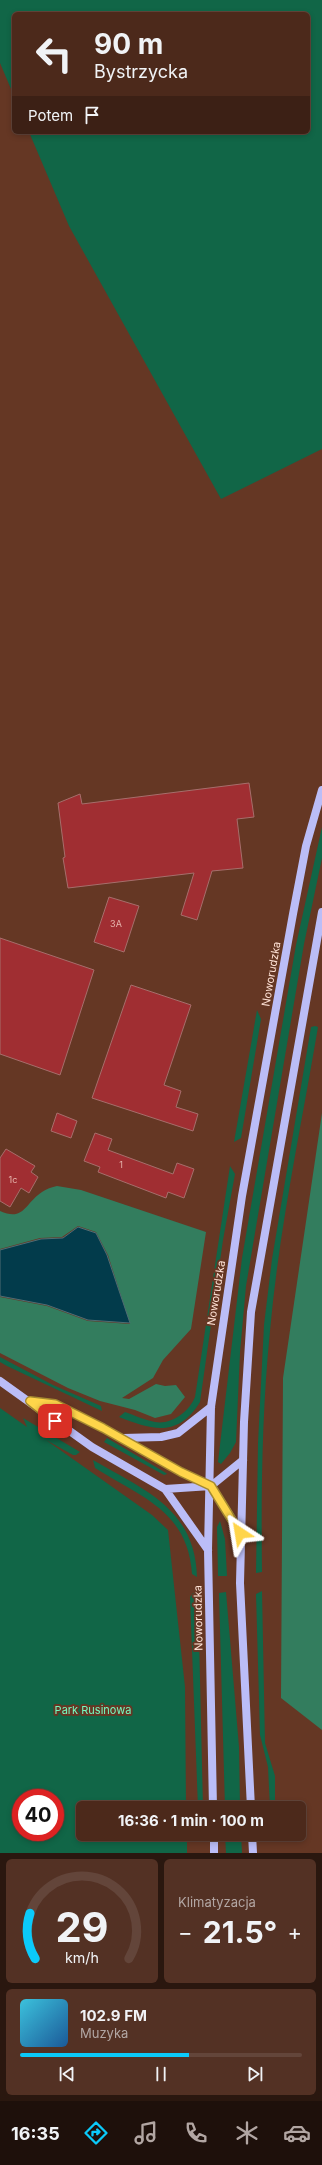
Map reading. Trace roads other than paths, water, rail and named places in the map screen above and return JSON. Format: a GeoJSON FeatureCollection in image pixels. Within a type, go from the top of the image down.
{"type":"FeatureCollection","features":[{"type":"Feature","properties":{"kind":"main road","name":"Noworudzka"},"geometry":{"type":"LineString","coordinates":[[213,1801],[208,1550],[211,1486],[211,1407],[242,1196],[306,846],[322,790]]}},
{"type":"Feature","properties":{"kind":"main road"},"geometry":{"type":"LineString","coordinates":[[251,1801],[240,1583],[240,1533],[251,1312],[322,912]]}},
{"type":"Feature","properties":{"kind":"main road"},"geometry":{"type":"LineString","coordinates":[[0,1381],[30,1401],[42,1412],[92,1447],[164,1489],[208,1550]]}},
{"type":"Feature","properties":{"kind":"main road"},"geometry":{"type":"LineString","coordinates":[[30,1401],[55,1404],[122,1438],[181,1472],[211,1486],[240,1533]]}},
{"type":"Feature","properties":{"kind":"main road"},"geometry":{"type":"LineString","coordinates":[[122,1438],[161,1437],[178,1433],[211,1407]]}},
{"type":"Feature","properties":{"kind":"main road"},"geometry":{"type":"LineString","coordinates":[[164,1489],[211,1486],[243,1460]]}},
{"type":"Feature","properties":{"kind":"main road"},"geometry":{"type":"LineString","coordinates":[[214,1841],[214,1853]]}},
{"type":"Feature","properties":{"kind":"main road"},"geometry":{"type":"LineString","coordinates":[[252,1841],[252,1853]]}},
{"type":"Feature","properties":{"kind":"water"},"geometry":{"type":"Polygon","coordinates":[[[78,1227],[96,1233],[107,1255],[130,1323],[88,1320],[47,1305],[0,1296],[0,1250],[41,1239],[63,1238],[78,1227]]]}},
{"type":"Feature","properties":{"kind":"park label","name":"Park Rusinowa"},"geometry":{"type":"Point","coordinates":[93,1710]}}]}
